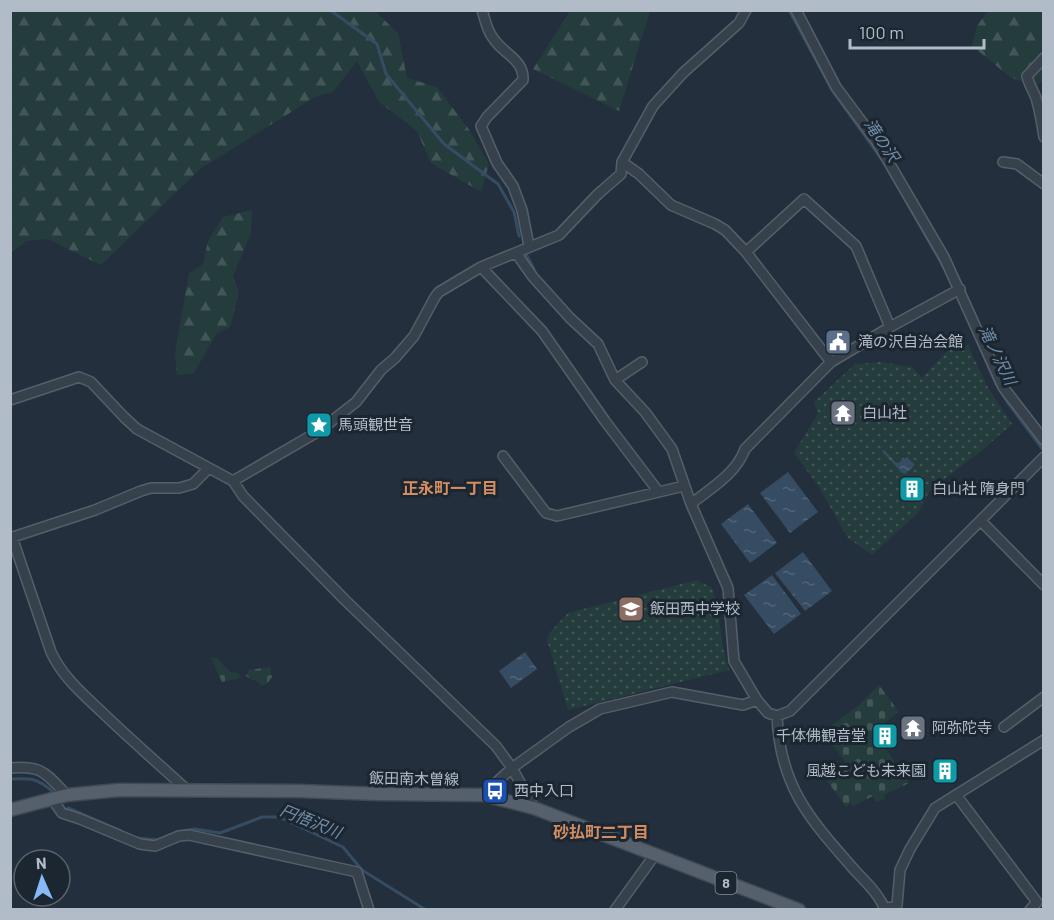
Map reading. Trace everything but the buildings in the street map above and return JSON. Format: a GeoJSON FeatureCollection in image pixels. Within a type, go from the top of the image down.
{"type":"FeatureCollection","features":[{"type":"Feature","properties":{"kind":"main road","name":"飯田南木曽線"},"geometry":{"type":"LineString","coordinates":[[10,810],[67,795],[119,790],[483,795],[534,808],[654,856],[799,909]]}},
{"type":"Feature","properties":{"kind":"street"},"geometry":{"type":"LineString","coordinates":[[483,10],[492,37],[519,63],[523,75],[523,80],[481,126],[497,163],[513,186],[522,210],[529,246]]}},
{"type":"Feature","properties":{"kind":"street"},"geometry":{"type":"LineString","coordinates":[[233,481],[319,431],[356,402],[381,370],[414,336],[435,297],[459,279],[481,267],[559,235],[598,194],[621,174],[622,162],[653,106],[683,73],[739,23],[746,10]]}},
{"type":"Feature","properties":{"kind":"street"},"geometry":{"type":"LineString","coordinates":[[796,10],[836,87],[882,151],[944,257],[1003,387],[1044,440]]}},
{"type":"Feature","properties":{"kind":"street"},"geometry":{"type":"LineString","coordinates":[[1044,58],[1027,76],[1029,88],[1035,94],[1040,111],[1044,137]]}},
{"type":"Feature","properties":{"kind":"street"},"geometry":{"type":"LineString","coordinates":[[622,162],[639,174],[671,205],[725,230],[746,252],[831,362]]}},
{"type":"Feature","properties":{"kind":"street"},"geometry":{"type":"LineString","coordinates":[[1003,162],[1017,164],[1044,184]]}},
{"type":"Feature","properties":{"kind":"street"},"geometry":{"type":"LineString","coordinates":[[746,252],[804,199],[856,246],[890,327]]}},
{"type":"Feature","properties":{"kind":"street"},"geometry":{"type":"LineString","coordinates":[[516,254],[533,277],[570,318],[598,344],[615,380],[645,412],[672,449],[691,504],[728,588],[734,661],[757,700],[768,713],[777,716],[790,711],[1043,458]]}},
{"type":"Feature","properties":{"kind":"street"},"geometry":{"type":"LineString","coordinates":[[481,267],[542,331],[658,491]]}},
{"type":"Feature","properties":{"kind":"street"},"geometry":{"type":"LineString","coordinates":[[691,504],[731,472],[741,460],[745,449],[764,428],[831,362],[960,289]]}},
{"type":"Feature","properties":{"kind":"street"},"geometry":{"type":"LineString","coordinates":[[615,380],[642,362]]}},
{"type":"Feature","properties":{"kind":"street"},"geometry":{"type":"LineString","coordinates":[[10,400],[79,377],[91,382],[136,429],[233,481],[243,496],[345,600],[496,746],[512,768],[534,808]]}},
{"type":"Feature","properties":{"kind":"street"},"geometry":{"type":"LineString","coordinates":[[503,456],[546,513],[557,516],[684,486]]}},
{"type":"Feature","properties":{"kind":"street"},"geometry":{"type":"LineString","coordinates":[[187,790],[101,712],[59,668],[51,652],[11,538],[95,510],[151,488],[179,488],[193,484],[209,468]]}},
{"type":"Feature","properties":{"kind":"street"},"geometry":{"type":"LineString","coordinates":[[981,521],[1044,585]]}},
{"type":"Feature","properties":{"kind":"street"},"geometry":{"type":"LineString","coordinates":[[483,795],[512,768],[569,727],[600,709],[672,692],[743,705],[757,700]]}},
{"type":"Feature","properties":{"kind":"street"},"geometry":{"type":"LineString","coordinates":[[1005,727],[1044,697]]}},
{"type":"Feature","properties":{"kind":"street"},"geometry":{"type":"LineString","coordinates":[[777,716],[787,775],[800,801],[826,837],[878,896],[885,909],[897,905],[900,870],[934,810],[1044,740]]}},
{"type":"Feature","properties":{"kind":"street"},"geometry":{"type":"LineString","coordinates":[[10,768],[36,768],[54,781],[67,795]]}},
{"type":"Feature","properties":{"kind":"street"},"geometry":{"type":"LineString","coordinates":[[957,796],[1037,902],[1030,909]]}},
{"type":"Feature","properties":{"kind":"street"},"geometry":{"type":"LineString","coordinates":[[52,799],[62,813],[140,844],[155,846],[179,836],[189,835],[357,872],[369,909]]}},
{"type":"Feature","properties":{"kind":"street"},"geometry":{"type":"LineString","coordinates":[[615,909],[654,856]]}},
{"type":"Feature","properties":{"kind":"green space"},"geometry":{"type":"Polygon","coordinates":[[[11,10],[375,11],[398,33],[407,78],[437,87],[470,131],[489,164],[481,192],[431,163],[417,131],[379,102],[357,61],[333,92],[315,97],[200,169],[101,265],[47,239],[26,241],[11,253],[11,10]]]}},
{"type":"Feature","properties":{"kind":"green space"},"geometry":{"type":"Polygon","coordinates":[[[570,11],[650,11],[619,111],[533,69],[570,11]]]}},
{"type":"Feature","properties":{"kind":"green space"},"geometry":{"type":"Polygon","coordinates":[[[988,11],[1043,11],[1043,81],[1035,87],[1010,77],[972,46],[977,26],[988,11]]]}},
{"type":"Feature","properties":{"kind":"green space"},"geometry":{"type":"Polygon","coordinates":[[[252,210],[251,233],[233,276],[239,292],[230,327],[217,333],[194,373],[177,375],[175,353],[189,273],[203,264],[208,241],[223,217],[252,210]]]}},
{"type":"Feature","properties":{"kind":"green space"},"geometry":{"type":"Polygon","coordinates":[[[968,345],[988,388],[1012,424],[930,490],[918,513],[872,555],[848,538],[817,484],[794,453],[818,413],[814,402],[855,364],[881,362],[912,367],[922,378],[952,346],[968,345]]]}},
{"type":"Feature","properties":{"kind":"green space"},"geometry":{"type":"Polygon","coordinates":[[[697,580],[712,588],[729,670],[568,710],[547,640],[551,631],[568,613],[697,580]]]}},
{"type":"Feature","properties":{"kind":"green space"},"geometry":{"type":"Polygon","coordinates":[[[211,658],[217,658],[230,672],[238,673],[241,678],[222,682],[211,658]]]}},
{"type":"Feature","properties":{"kind":"green space"},"geometry":{"type":"Polygon","coordinates":[[[270,667],[272,677],[267,684],[261,686],[259,682],[245,675],[248,670],[270,667]]]}},
{"type":"Feature","properties":{"kind":"green space"},"geometry":{"type":"Polygon","coordinates":[[[879,685],[899,712],[874,731],[909,783],[884,795],[885,799],[876,802],[873,796],[853,806],[851,803],[846,807],[825,778],[845,761],[831,743],[839,735],[830,727],[859,705],[879,685]]]}},
{"type":"Feature","properties":{"kind":"water"},"geometry":{"type":"Polygon","coordinates":[[[884,450],[895,462],[898,463],[907,457],[915,465],[905,474],[902,473],[882,451],[884,450]]]}},
{"type":"Feature","properties":{"kind":"water"},"geometry":{"type":"Polygon","coordinates":[[[788,472],[818,512],[790,533],[760,493],[788,472]]]}},
{"type":"Feature","properties":{"kind":"water"},"geometry":{"type":"Polygon","coordinates":[[[748,504],[777,543],[750,563],[721,524],[748,504]]]}},
{"type":"Feature","properties":{"kind":"water"},"geometry":{"type":"Polygon","coordinates":[[[803,552],[832,591],[805,611],[775,573],[803,552]]]}},
{"type":"Feature","properties":{"kind":"water"},"geometry":{"type":"Polygon","coordinates":[[[772,575],[801,614],[774,634],[744,595],[772,575]]]}},
{"type":"Feature","properties":{"kind":"water"},"geometry":{"type":"Polygon","coordinates":[[[525,652],[537,669],[511,688],[499,671],[525,652]]]}},
{"type":"Feature","properties":{"kind":"waterway"},"geometry":{"type":"LineString","coordinates":[[330,10],[377,44],[386,74],[444,144],[498,184],[514,212],[519,236]]}},
{"type":"Feature","properties":{"kind":"waterway","name":"滝の沢"},"geometry":{"type":"LineString","coordinates":[[789,10],[832,90],[883,161],[944,268]]}},
{"type":"Feature","properties":{"kind":"waterway"},"geometry":{"type":"LineString","coordinates":[[526,254],[534,269]]}},
{"type":"Feature","properties":{"kind":"waterway","name":"滝ノ沢川"},"geometry":{"type":"LineString","coordinates":[[970,325],[996,384],[1044,451]]}},
{"type":"Feature","properties":{"kind":"waterway","name":"円悟沢川"},"geometry":{"type":"LineString","coordinates":[[10,779],[33,780],[52,791]]}},
{"type":"Feature","properties":{"kind":"waterway","name":"円悟沢川"},"geometry":{"type":"LineString","coordinates":[[68,808],[121,831]]}},
{"type":"Feature","properties":{"kind":"waterway","name":"円悟沢川"},"geometry":{"type":"LineString","coordinates":[[136,838],[157,840],[177,832],[195,829],[220,833],[262,817],[279,817],[343,847],[362,870],[426,910]]}},
{"type":"Feature","properties":{"kind":"place","name":"滝の沢自治会館"},"geometry":{"type":"Point","coordinates":[838,342]}},
{"type":"Feature","properties":{"kind":"place","name":"白山社"},"geometry":{"type":"Point","coordinates":[843,413]}},
{"type":"Feature","properties":{"kind":"place","name":"馬頭観世音"},"geometry":{"type":"Point","coordinates":[319,425]}},
{"type":"Feature","properties":{"kind":"place","name":"白山社 隋身門"},"geometry":{"type":"Point","coordinates":[912,489]}},
{"type":"Feature","properties":{"kind":"place","name":"飯田西中学校"},"geometry":{"type":"Point","coordinates":[631,609]}},
{"type":"Feature","properties":{"kind":"place","name":"阿弥陀寺"},"geometry":{"type":"Point","coordinates":[913,728]}},
{"type":"Feature","properties":{"kind":"place","name":"千体佛観音堂"},"geometry":{"type":"Point","coordinates":[885,736]}},
{"type":"Feature","properties":{"kind":"place","name":"風越こども未来園"},"geometry":{"type":"Point","coordinates":[945,771]}},
{"type":"Feature","properties":{"kind":"place","name":"西中入口"},"geometry":{"type":"Point","coordinates":[495,791]}},
{"type":"Feature","properties":{"kind":"district","name":"正永町一丁目"},"geometry":{"type":"Point","coordinates":[450,488]}},
{"type":"Feature","properties":{"kind":"district","name":"砂払町二丁目"},"geometry":{"type":"Point","coordinates":[601,832]}}]}
